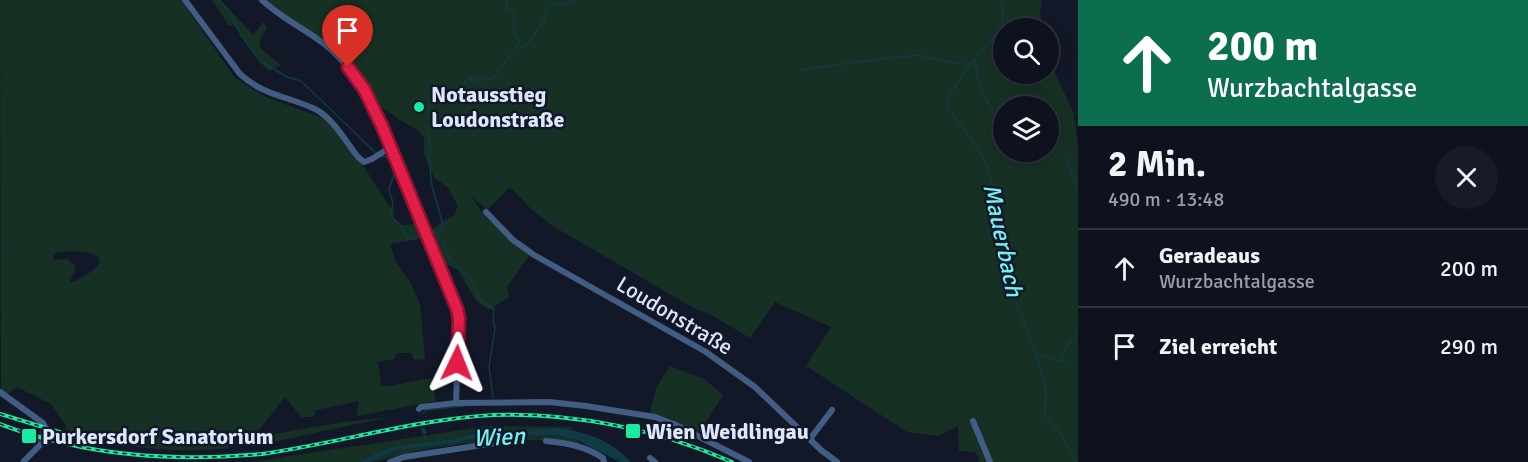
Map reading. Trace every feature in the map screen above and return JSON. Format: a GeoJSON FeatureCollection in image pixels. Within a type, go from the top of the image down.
{"type":"FeatureCollection","features":[{"type":"Feature","properties":{"kind":"street"},"geometry":{"type":"LineString","coordinates":[[185,0],[240,74],[251,84],[268,93],[315,109],[327,117],[358,158],[364,162],[388,149]]}},
{"type":"Feature","properties":{"kind":"street"},"geometry":{"type":"LineString","coordinates":[[262,0],[278,15],[324,44],[343,61],[370,99],[388,149],[457,309],[459,318],[456,403]]}},
{"type":"Feature","properties":{"kind":"street","name":"Loudonstraße"},"geometry":{"type":"LineString","coordinates":[[486,212],[513,240],[534,255],[714,358],[755,387],[837,462]]}},
{"type":"Feature","properties":{"kind":"street"},"geometry":{"type":"LineString","coordinates":[[0,392],[43,423],[45,428]]}},
{"type":"Feature","properties":{"kind":"street"},"geometry":{"type":"LineString","coordinates":[[419,409],[456,403],[490,401],[549,402],[649,416],[674,424],[749,462]]}},
{"type":"Feature","properties":{"kind":"street"},"geometry":{"type":"LineString","coordinates":[[810,439],[832,410]]}},
{"type":"Feature","properties":{"kind":"street"},"geometry":{"type":"LineString","coordinates":[[973,422],[990,462]]}},
{"type":"Feature","properties":{"kind":"street"},"geometry":{"type":"LineString","coordinates":[[546,441],[563,442],[594,452],[603,458],[604,462]]}},
{"type":"Feature","properties":{"kind":"street"},"geometry":{"type":"LineString","coordinates":[[390,462],[404,457],[517,442]]}},
{"type":"Feature","properties":{"kind":"street"},"geometry":{"type":"LineString","coordinates":[[24,460],[40,445]]}},
{"type":"Feature","properties":{"kind":"shaded area"},"geometry":{"type":"Polygon","coordinates":[[[0,0],[181,0],[235,78],[266,97],[322,118],[332,126],[350,147],[389,206],[393,208],[394,217],[401,225],[418,224],[424,238],[390,244],[396,262],[410,282],[420,304],[425,359],[414,360],[412,353],[397,353],[394,359],[378,362],[381,385],[389,386],[432,378],[436,401],[357,416],[359,401],[316,410],[313,417],[301,417],[285,397],[258,431],[268,435],[343,422],[389,417],[268,443],[228,444],[229,448],[210,450],[172,450],[135,447],[79,436],[65,429],[66,426],[51,404],[17,387],[8,394],[1,389],[0,0]],[[86,252],[56,253],[53,257],[55,260],[67,259],[75,266],[69,282],[89,273],[99,263],[95,255],[86,252]]]}},
{"type":"Feature","properties":{"kind":"shaded area"},"geometry":{"type":"Polygon","coordinates":[[[212,0],[221,0],[253,35],[263,22],[267,27],[260,40],[260,48],[281,65],[269,71],[254,55],[234,25],[229,26],[212,0]]]}},
{"type":"Feature","properties":{"kind":"shaded area"},"geometry":{"type":"Polygon","coordinates":[[[263,0],[1042,0],[1041,18],[993,18],[993,84],[1059,84],[1059,82],[1074,114],[1078,147],[1078,462],[978,462],[980,459],[975,452],[959,451],[958,426],[938,436],[907,432],[806,366],[831,327],[775,302],[750,338],[556,228],[531,209],[510,187],[487,210],[471,196],[483,214],[529,256],[507,287],[509,297],[489,310],[476,301],[458,270],[441,262],[427,232],[454,215],[458,206],[448,188],[434,177],[424,155],[424,138],[418,130],[376,103],[352,67],[320,40],[263,0]]]}},
{"type":"Feature","properties":{"kind":"shaded area"},"geometry":{"type":"Polygon","coordinates":[[[670,366],[704,379],[723,395],[699,433],[674,420],[650,413],[656,388],[670,366]]]}},
{"type":"Feature","properties":{"kind":"shaded area"},"geometry":{"type":"Polygon","coordinates":[[[486,426],[571,427],[572,430],[558,428],[481,432],[452,439],[392,447],[360,462],[253,462],[428,435],[486,426]]]}},
{"type":"Feature","properties":{"kind":"shaded area"},"geometry":{"type":"Polygon","coordinates":[[[558,428],[598,438],[615,448],[631,462],[620,462],[577,440],[556,435],[482,437],[456,443],[396,450],[371,462],[360,462],[392,447],[452,439],[481,432],[558,428]]]}},
{"type":"Feature","properties":{"kind":"shaded area"},"geometry":{"type":"Polygon","coordinates":[[[556,435],[575,439],[580,444],[526,440],[450,445],[371,462],[396,450],[456,443],[482,437],[556,435]]]}},
{"type":"Feature","properties":{"kind":"waterway"},"geometry":{"type":"LineString","coordinates":[[218,0],[229,10],[241,35],[259,60],[287,77],[301,81],[377,154]]}},
{"type":"Feature","properties":{"kind":"waterway"},"geometry":{"type":"LineString","coordinates":[[426,119],[429,112],[427,108],[432,98],[464,87],[465,81],[471,78],[473,84],[477,85],[478,78],[492,79],[514,52],[519,41],[514,33],[514,12],[507,9],[505,0]]}},
{"type":"Feature","properties":{"kind":"waterway"},"geometry":{"type":"LineString","coordinates":[[517,48],[525,47],[545,20],[547,4],[563,5],[574,0]]}},
{"type":"Feature","properties":{"kind":"waterway","name":"Mauerbach"},"geometry":{"type":"LineString","coordinates":[[1001,0],[1002,28],[970,64],[949,96],[947,107],[973,141],[987,165],[1005,233],[1010,287],[1036,354],[1046,390],[1045,415],[1061,434],[1076,462]]}},
{"type":"Feature","properties":{"kind":"waterway"},"geometry":{"type":"LineString","coordinates":[[891,58],[919,55],[958,64],[970,64]]}},
{"type":"Feature","properties":{"kind":"waterway"},"geometry":{"type":"LineString","coordinates":[[799,70],[887,58]]}},
{"type":"Feature","properties":{"kind":"waterway"},"geometry":{"type":"LineString","coordinates":[[975,59],[978,82],[993,112]]}},
{"type":"Feature","properties":{"kind":"waterway"},"geometry":{"type":"LineString","coordinates":[[425,123],[431,146],[429,150],[431,182],[443,225],[437,233]]}},
{"type":"Feature","properties":{"kind":"waterway"},"geometry":{"type":"LineString","coordinates":[[1059,152],[1066,158],[1078,186]]}},
{"type":"Feature","properties":{"kind":"waterway"},"geometry":{"type":"LineString","coordinates":[[382,156],[389,158],[394,172],[389,189],[393,203],[391,217],[401,226],[407,238],[415,239],[421,233]]}},
{"type":"Feature","properties":{"kind":"waterway"},"geometry":{"type":"LineString","coordinates":[[427,230],[437,233],[448,253],[449,260],[470,279],[481,301],[494,309],[495,329],[489,366],[493,398]]}},
{"type":"Feature","properties":{"kind":"waterway"},"geometry":{"type":"LineString","coordinates":[[1062,360],[1062,353],[1078,334]]}},
{"type":"Feature","properties":{"kind":"waterway"},"geometry":{"type":"LineString","coordinates":[[1036,354],[1069,363]]}},
{"type":"Feature","properties":{"kind":"waterway"},"geometry":{"type":"LineString","coordinates":[[422,414],[426,410],[464,406]]}},
{"type":"Feature","properties":{"kind":"waterway"},"geometry":{"type":"LineString","coordinates":[[424,435],[427,442]]}},
{"type":"Feature","properties":{"kind":"tunnel"},"geometry":{"type":"LineString","coordinates":[[40,445],[45,427]]}},
{"type":"Feature","properties":{"kind":"railway"},"geometry":{"type":"LineString","coordinates":[[0,414],[89,441]]}},
{"type":"Feature","properties":{"kind":"railway"},"geometry":{"type":"LineString","coordinates":[[0,424],[32,435],[97,450],[195,457],[262,454],[436,421],[494,415],[524,415],[616,425],[675,441],[732,462]]}},
{"type":"Feature","properties":{"kind":"place","name":"Notausstieg Loudonstraße"},"geometry":{"type":"Point","coordinates":[419,107]}},
{"type":"Feature","properties":{"kind":"place","name":"Wien Weidlingau"},"geometry":{"type":"Point","coordinates":[633,431]}},
{"type":"Feature","properties":{"kind":"place","name":"Purkersdorf Sanatorium"},"geometry":{"type":"Point","coordinates":[29,436]}},
{"type":"Feature","properties":{"kind":"route"},"geometry":{"type":"LineString","coordinates":[[348,67],[370,99],[457,309],[459,318],[457,363]]}},
{"type":"Feature","properties":{"kind":"water label","name":"Wien"},"geometry":{"type":"Point","coordinates":[499,437]}}]}
